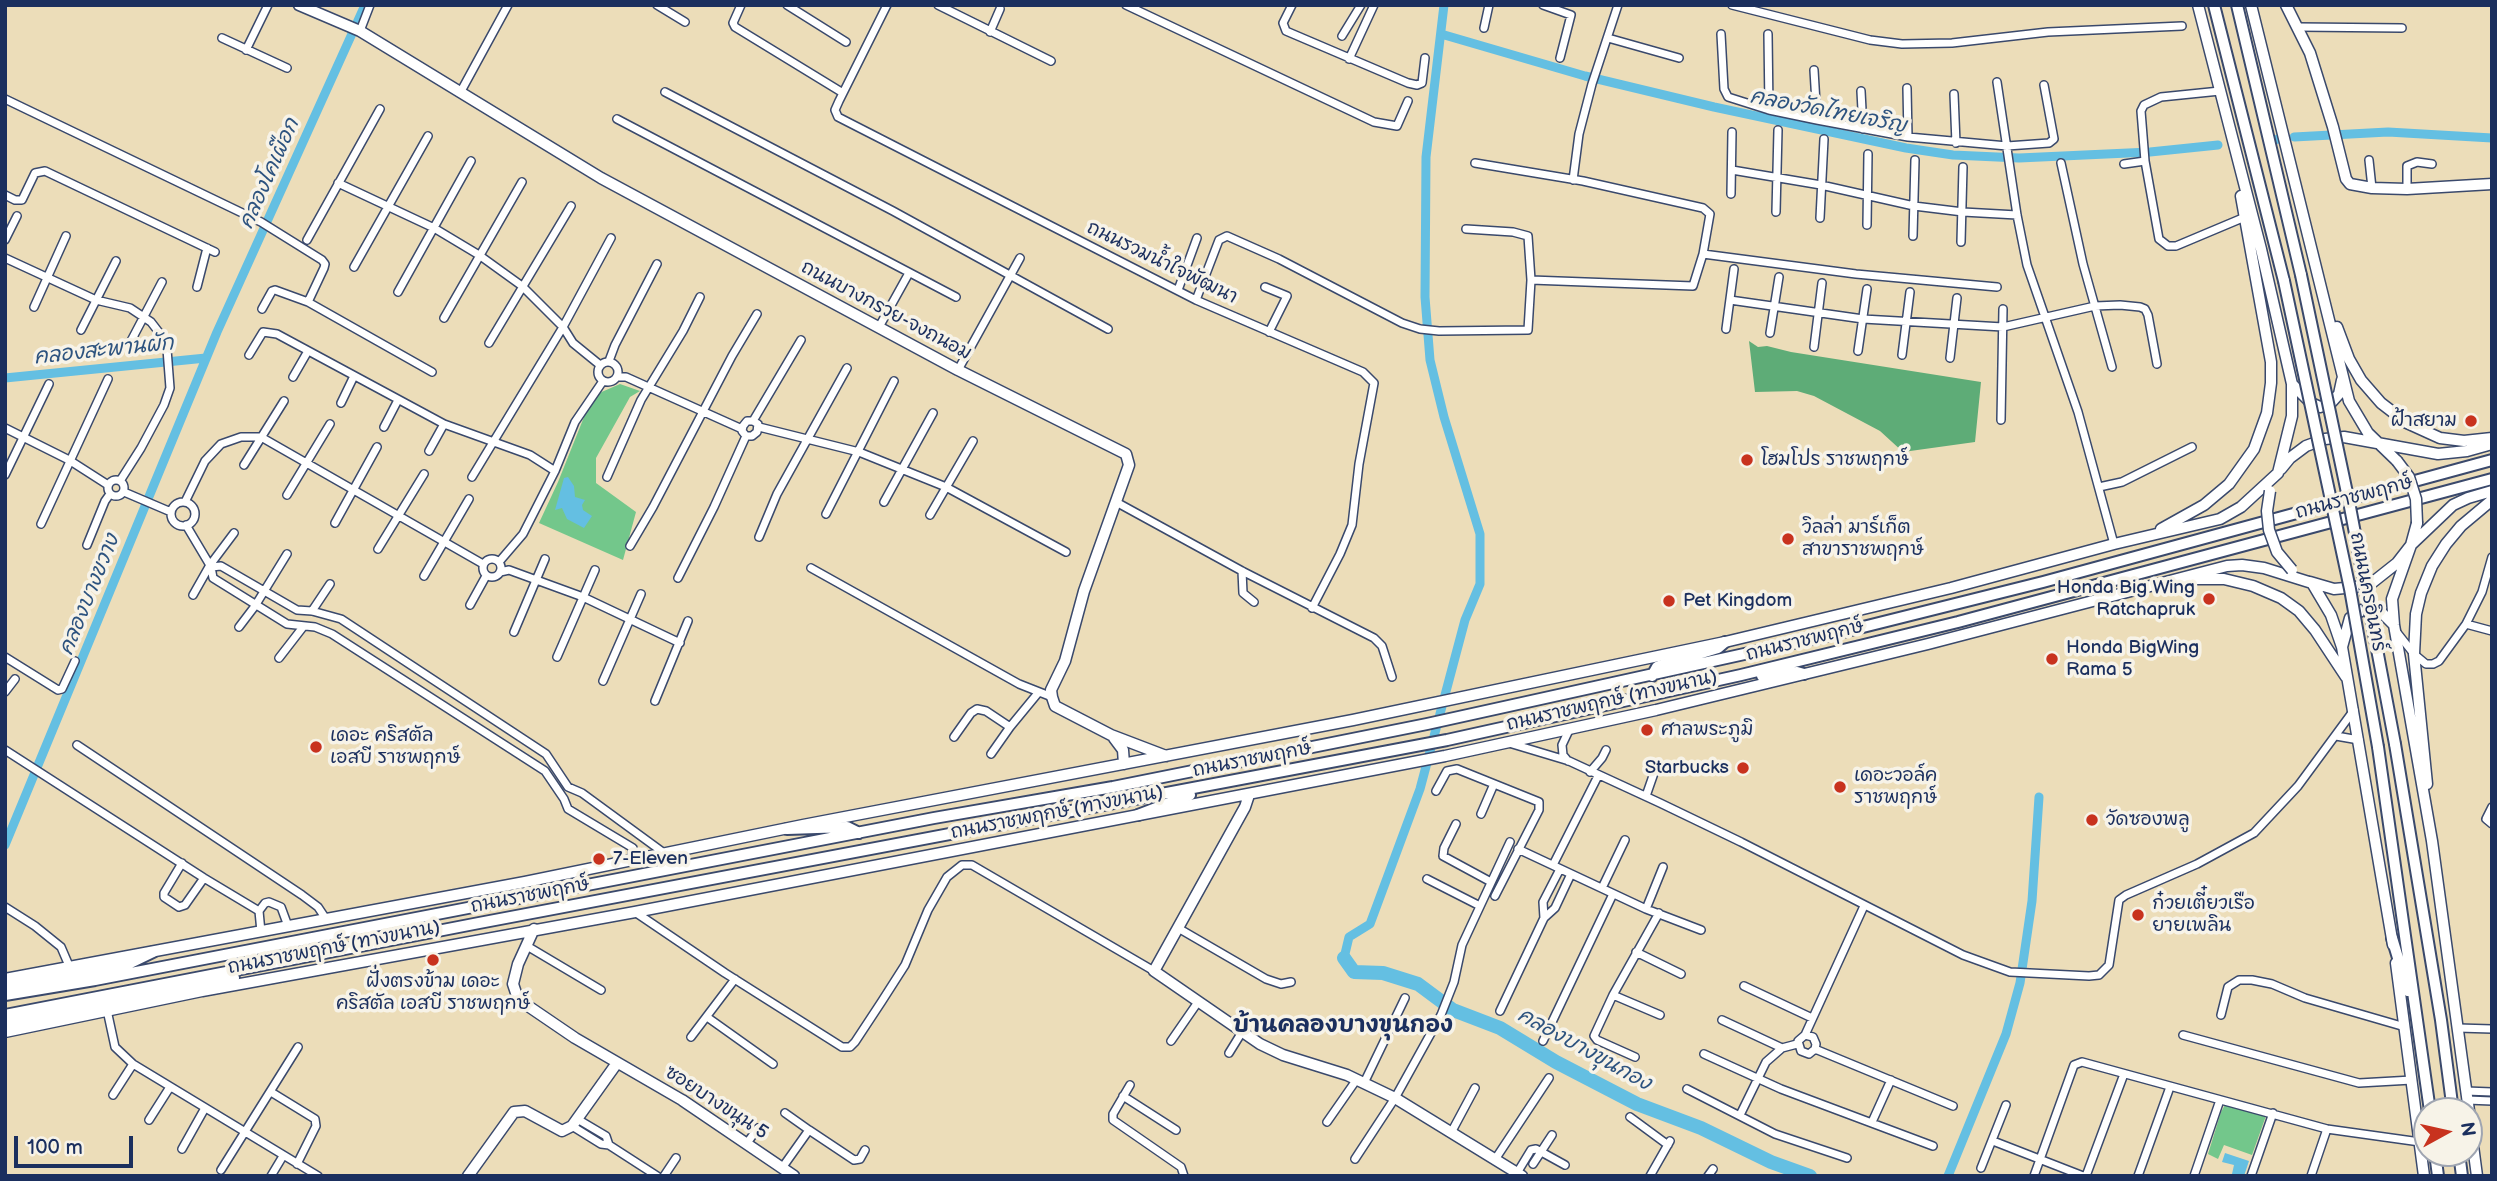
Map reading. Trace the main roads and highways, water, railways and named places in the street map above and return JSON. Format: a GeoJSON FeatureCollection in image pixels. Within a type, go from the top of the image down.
{"type":"FeatureCollection","features":[{"type":"Feature","properties":{"kind":"main road","name":"ถนนบางกรวย-จงถนอม"},"geometry":{"type":"LineString","coordinates":[[299,5],[356,28],[601,178],[958,370],[1126,454],[1129,465],[1084,591],[1065,661],[1051,690],[1055,706],[1111,735]]}},
{"type":"Feature","properties":{"kind":"main road"},"geometry":{"type":"LineString","coordinates":[[2198,5],[2261,249],[2292,384],[2292,416],[2267,510],[2269,530],[2277,552],[2292,570],[2312,583],[2334,589],[2356,587],[2372,582],[2397,563],[2411,545],[2454,506],[2492,491]]}},
{"type":"Feature","properties":{"kind":"main road","name":"ถนนนครอินทร์"},"geometry":{"type":"LineString","coordinates":[[2214,5],[2284,281],[2350,589],[2378,747],[2428,1097]]}},
{"type":"Feature","properties":{"kind":"main road","name":"ถนนนครอินทร์"},"geometry":{"type":"LineString","coordinates":[[2237,5],[2301,275],[2350,507],[2395,744],[2451,1097]]}},
{"type":"Feature","properties":{"kind":"main road"},"geometry":{"type":"LineString","coordinates":[[2251,5],[2349,401],[2357,418],[2409,477],[2416,499],[2417,523],[2411,545]]}},
{"type":"Feature","properties":{"kind":"main road"},"geometry":{"type":"LineString","coordinates":[[2286,5],[2310,53],[2346,179],[2357,187],[2372,188],[2492,184]]}},
{"type":"Feature","properties":{"kind":"main road"},"geometry":{"type":"LineString","coordinates":[[2151,535],[2204,505],[2227,486],[2255,449],[2264,422],[2271,383],[2271,362],[2235,153]]}},
{"type":"Feature","properties":{"kind":"main road"},"geometry":{"type":"LineString","coordinates":[[2325,301],[2349,359],[2361,380],[2390,410],[2407,423],[2440,438],[2464,441],[2492,438]]}},
{"type":"Feature","properties":{"kind":"main road"},"geometry":{"type":"LineString","coordinates":[[2292,384],[2311,403],[2320,407],[2330,404],[2339,394],[2343,377]]}},
{"type":"Feature","properties":{"kind":"main road"},"geometry":{"type":"LineString","coordinates":[[2278,473],[2290,458],[2306,446],[2325,439],[2344,437],[2438,454],[2467,451],[2492,444]]}},
{"type":"Feature","properties":{"kind":"main road","name":"ถนนราชพฤกษ์"},"geometry":{"type":"LineString","coordinates":[[5,995],[95,975],[1113,787],[1453,719],[1835,634],[2031,585],[2492,460]]}},
{"type":"Feature","properties":{"kind":"main road","name":"ถนนราชพฤกษ์ (ทางขนาน)"},"geometry":{"type":"LineString","coordinates":[[5,979],[261,932],[1427,705],[1725,642],[2205,523],[2231,514],[2278,473]]}},
{"type":"Feature","properties":{"kind":"main road","name":"ถนนราชพฤกษ์"},"geometry":{"type":"LineString","coordinates":[[5,1015],[1447,740],[1741,675],[1958,622],[2492,479]]}},
{"type":"Feature","properties":{"kind":"main road"},"geometry":{"type":"LineString","coordinates":[[2432,841],[2414,654],[2416,614],[2432,566],[2461,526],[2492,500]]}},
{"type":"Feature","properties":{"kind":"main road","name":"ถนนนครอินทร์"},"geometry":{"type":"LineString","coordinates":[[2411,545],[2392,599],[2394,627],[2432,841],[2466,1097]]}},
{"type":"Feature","properties":{"kind":"main road","name":"ถนนราชพฤกษ์ (ทางขนาน)"},"geometry":{"type":"LineString","coordinates":[[5,1032],[202,991],[635,912],[1445,756],[1804,674],[2212,570],[2242,565],[2264,568],[2312,583]]}},
{"type":"Feature","properties":{"kind":"main road"},"geometry":{"type":"LineString","coordinates":[[2185,579],[2224,579],[2253,586],[2281,598],[2299,611],[2316,632],[2351,685]]}},
{"type":"Feature","properties":{"kind":"main road","name":"ถนนนครอินทร์"},"geometry":{"type":"LineString","coordinates":[[2312,583],[2331,615],[2351,685],[2392,937],[2424,1176]]}},
{"type":"Feature","properties":{"kind":"main road"},"geometry":{"type":"LineString","coordinates":[[2342,647],[2350,618],[2364,609],[2378,610],[2394,627]]}},
{"type":"Feature","properties":{"kind":"main road"},"geometry":{"type":"LineString","coordinates":[[1652,676],[1657,667],[1718,648],[1725,642]]}},
{"type":"Feature","properties":{"kind":"main road"},"geometry":{"type":"LineString","coordinates":[[1741,675],[1752,677],[1797,672],[1804,674]]}},
{"type":"Feature","properties":{"kind":"main road"},"geometry":{"type":"LineString","coordinates":[[1111,735],[1166,756]]}},
{"type":"Feature","properties":{"kind":"main road"},"geometry":{"type":"LineString","coordinates":[[1111,735],[1124,750],[1124,764]]}},
{"type":"Feature","properties":{"kind":"main road"},"geometry":{"type":"LineString","coordinates":[[1138,815],[1212,786]]}},
{"type":"Feature","properties":{"kind":"main road"},"geometry":{"type":"LineString","coordinates":[[1249,795],[1245,807],[1154,971],[1273,1051],[1360,1081],[1395,1098],[1520,1174]]}},
{"type":"Feature","properties":{"kind":"main road"},"geometry":{"type":"LineString","coordinates":[[787,829],[847,827],[859,833]]}},
{"type":"Feature","properties":{"kind":"main road","name":"ซอยบางขนุน 5"},"geometry":{"type":"LineString","coordinates":[[534,929],[514,975],[513,984],[517,996],[575,1038],[682,1100],[794,1176]]}},
{"type":"Feature","properties":{"kind":"main road"},"geometry":{"type":"LineString","coordinates":[[2392,937],[2418,1024]]}},
{"type":"Feature","properties":{"kind":"main road"},"geometry":{"type":"LineString","coordinates":[[5,987],[95,975],[129,964],[153,952]]}},
{"type":"Feature","properties":{"kind":"main road"},"geometry":{"type":"LineString","coordinates":[[202,991],[269,963]]}},
{"type":"Feature","properties":{"kind":"main road"},"geometry":{"type":"LineString","coordinates":[[5,1023],[233,978]]}},
{"type":"Feature","properties":{"kind":"main road"},"geometry":{"type":"LineString","coordinates":[[468,1176],[514,1112],[525,1111],[562,1130],[576,1123],[617,1063]]}},
{"type":"Feature","properties":{"kind":"water"},"geometry":{"type":"Polygon","coordinates":[[[568,477],[574,486],[575,497],[585,500],[583,510],[592,516],[584,528],[567,519],[562,508],[555,510],[564,478],[568,477]]]}},
{"type":"Feature","properties":{"kind":"water"},"geometry":{"type":"Polygon","coordinates":[[[2225,1153],[2249,1161],[2244,1176],[2232,1174],[2234,1165],[2222,1162],[2225,1153]]]}},
{"type":"Feature","properties":{"kind":"waterway","name":"คลองบางขวาง"},"geometry":{"type":"LineString","coordinates":[[5,845],[217,332],[365,5]]}},
{"type":"Feature","properties":{"kind":"waterway"},"geometry":{"type":"LineString","coordinates":[[1344,958],[1349,937],[1370,924],[1420,789],[1465,620],[1480,584],[1480,534],[1444,417],[1430,360],[1425,297],[1426,157],[1444,5]]}},
{"type":"Feature","properties":{"kind":"waterway","name":"คลองวัดไทยเจริญ"},"geometry":{"type":"LineString","coordinates":[[1441,34],[1585,76],[1714,107],[1906,148],[1953,155],[2019,158],[2150,152],[2218,145]]}},
{"type":"Feature","properties":{"kind":"waterway","name":"คลองวัดไทยเจริญ"},"geometry":{"type":"LineString","coordinates":[[2294,137],[2388,132],[2492,138]]}},
{"type":"Feature","properties":{"kind":"waterway","name":"คลองสะพานผัก"},"geometry":{"type":"LineString","coordinates":[[5,378],[206,358]]}},
{"type":"Feature","properties":{"kind":"waterway"},"geometry":{"type":"LineString","coordinates":[[1948,1176],[2006,1034],[2020,983],[2032,901],[2039,797]]}},
{"type":"Feature","properties":{"kind":"waterway","name":"คลองบางขุนกอง"},"geometry":{"type":"LineString","coordinates":[[1344,958],[1354,972],[1383,973],[1418,984],[1453,1010],[1500,1028],[1556,1062],[1637,1104],[1701,1128],[1771,1162],[1810,1176]]}},
{"type":"Feature","properties":{"kind":"place","name":"ฝ้าสยาม"},"geometry":{"type":"Point","coordinates":[2471,421]}},
{"type":"Feature","properties":{"kind":"place","name":"โฮมโปร ราชพฤกษ์"},"geometry":{"type":"Point","coordinates":[1747,460]}},
{"type":"Feature","properties":{"kind":"place","name":"วิลล่า มาร์เก็ต สาขาราชพฤกษ์"},"geometry":{"type":"Point","coordinates":[1788,539]}},
{"type":"Feature","properties":{"kind":"place","name":"Honda Big Wing Ratchapruk"},"geometry":{"type":"Point","coordinates":[2209,599]}},
{"type":"Feature","properties":{"kind":"place","name":"Pet Kingdom"},"geometry":{"type":"Point","coordinates":[1669,601]}},
{"type":"Feature","properties":{"kind":"place","name":"Honda BigWing Rama 5"},"geometry":{"type":"Point","coordinates":[2052,659]}},
{"type":"Feature","properties":{"kind":"place","name":"ศาลพระภูมิ"},"geometry":{"type":"Point","coordinates":[1647,730]}},
{"type":"Feature","properties":{"kind":"place","name":"เดอะ คริสตัล เอสบี ราชพฤกษ์"},"geometry":{"type":"Point","coordinates":[316,747]}},
{"type":"Feature","properties":{"kind":"place","name":"Starbucks"},"geometry":{"type":"Point","coordinates":[1743,768]}},
{"type":"Feature","properties":{"kind":"place","name":"เดอะวอล์ค ราชพฤกษ์"},"geometry":{"type":"Point","coordinates":[1840,787]}},
{"type":"Feature","properties":{"kind":"place","name":"วัดซองพลู"},"geometry":{"type":"Point","coordinates":[2092,820]}},
{"type":"Feature","properties":{"kind":"place","name":"7-Eleven"},"geometry":{"type":"Point","coordinates":[599,859]}},
{"type":"Feature","properties":{"kind":"place","name":"ก๋วยเตี๋ยวเรือ ยายเพลิน"},"geometry":{"type":"Point","coordinates":[2138,915]}},
{"type":"Feature","properties":{"kind":"place","name":"ฝั่งตรงข้าม เดอะ คริสตัล เอสบี ราชพฤกษ์"},"geometry":{"type":"Point","coordinates":[433,960]}},
{"type":"Feature","properties":{"kind":"district","name":"บ้านคลองบางขุนกอง"},"geometry":{"type":"Point","coordinates":[1343,1026]}},
{"type":"Feature","properties":{"kind":"water label","name":"คลองโคเผือก"},"geometry":{"type":"Point","coordinates":[270,174]}}]}
